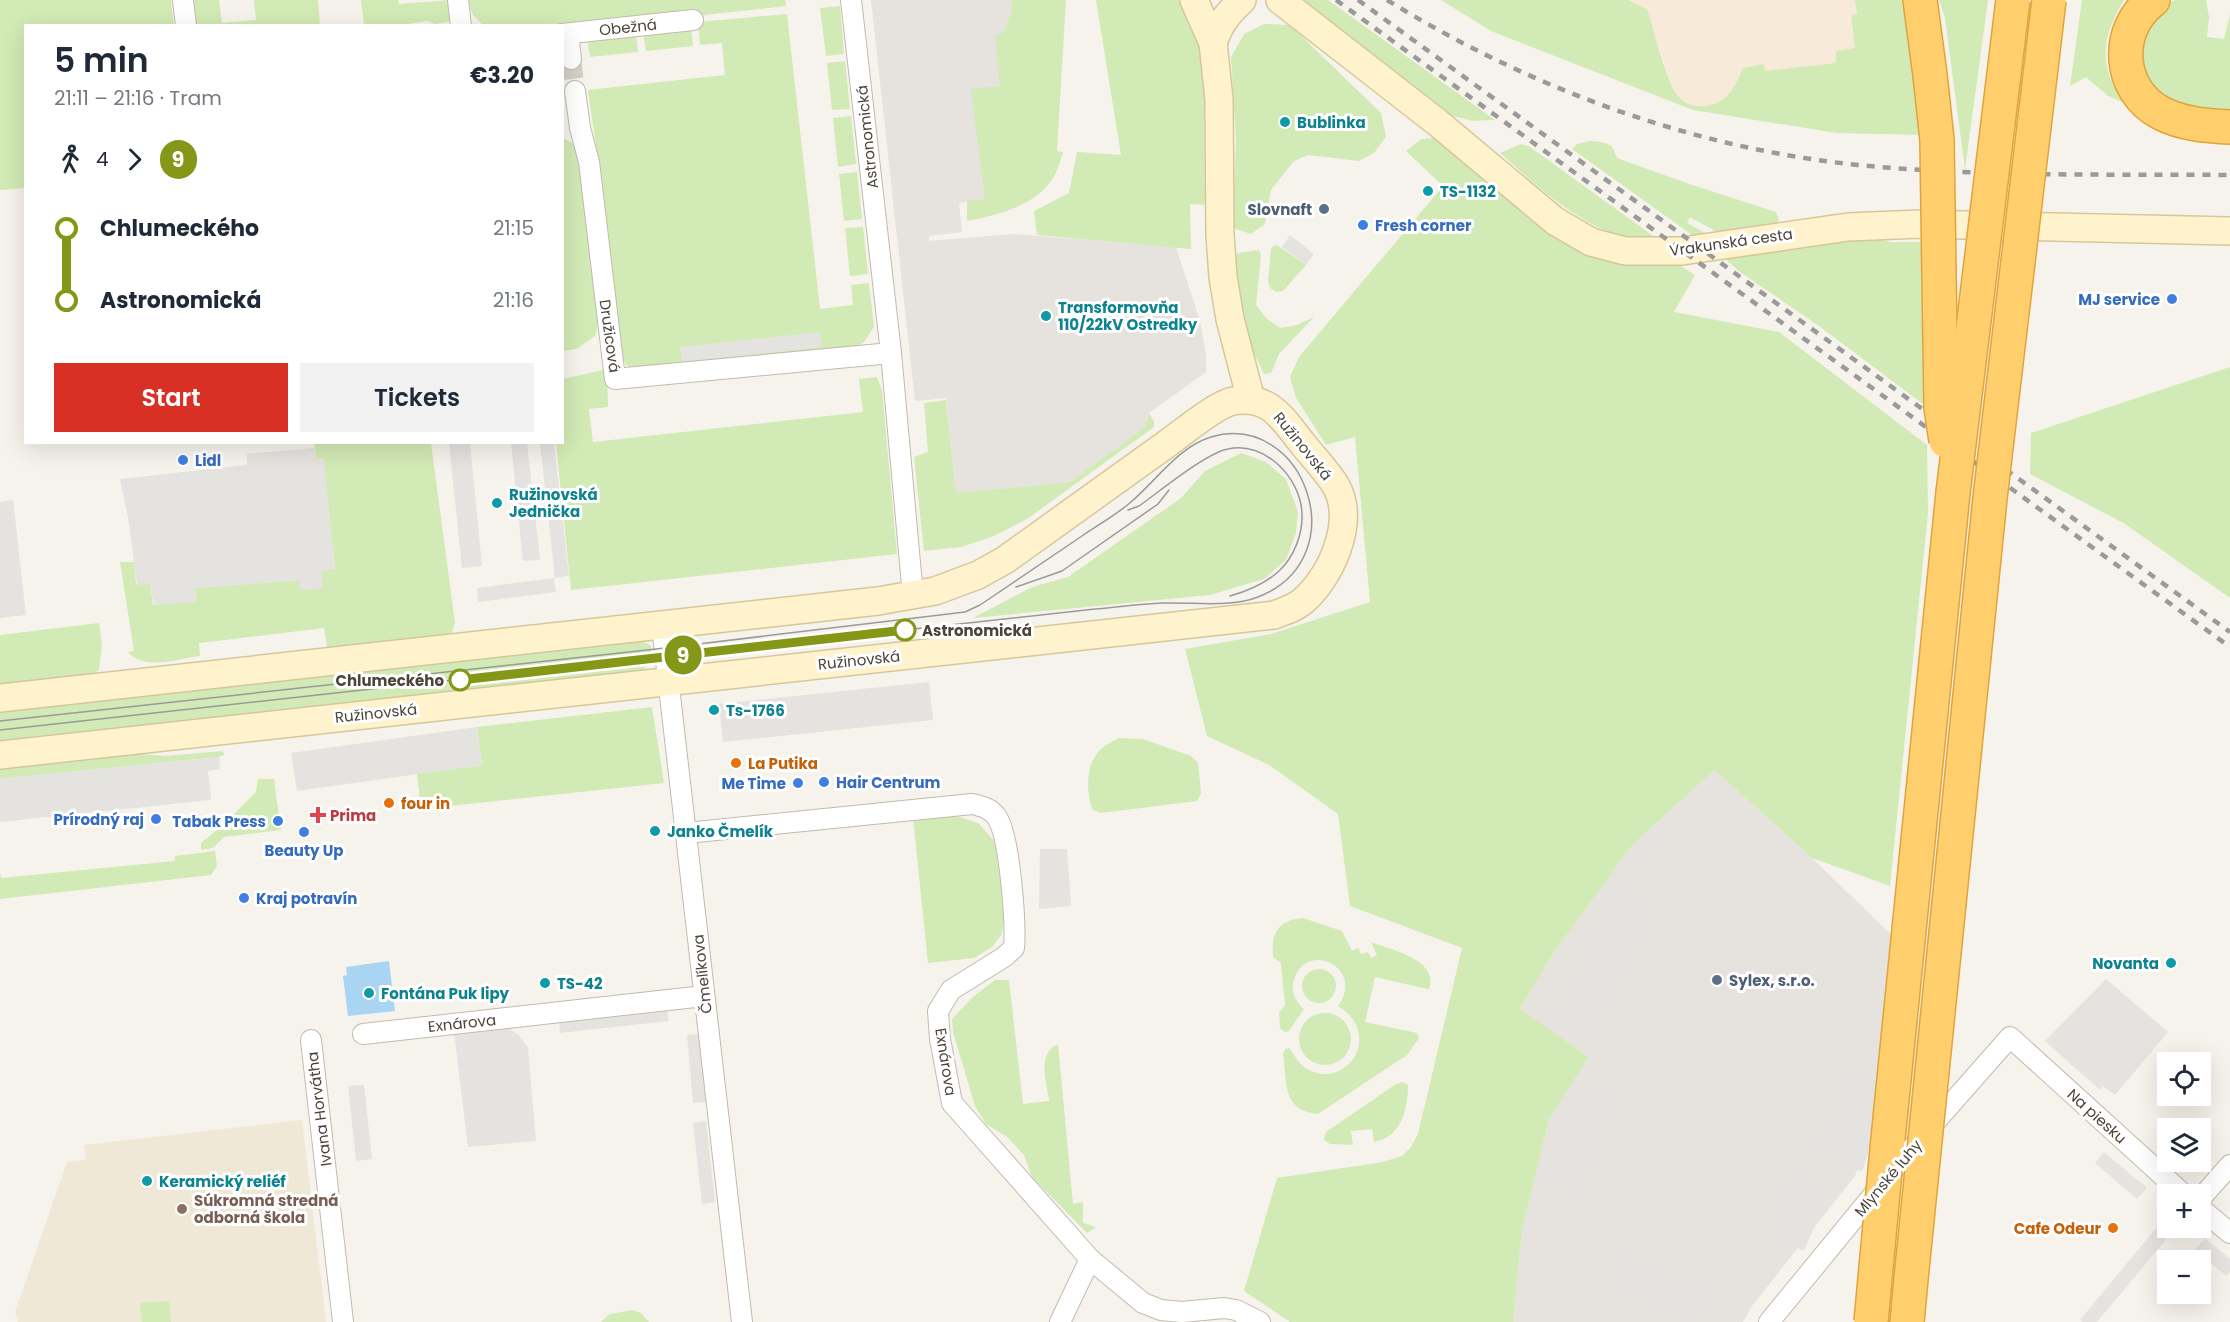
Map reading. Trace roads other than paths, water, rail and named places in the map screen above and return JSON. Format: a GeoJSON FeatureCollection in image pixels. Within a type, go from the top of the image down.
{"type":"FeatureCollection","features":[{"type":"Feature","properties":{"kind":"highway"},"geometry":{"type":"LineString","coordinates":[[1871,1322],[1953,493],[2013,0]]}},
{"type":"Feature","properties":{"kind":"highway"},"geometry":{"type":"LineString","coordinates":[[1907,1322],[1990,498],[2049,0]]}},
{"type":"Feature","properties":{"kind":"highway"},"geometry":{"type":"LineString","coordinates":[[2153,0],[2136,17],[2126,42],[2125,56],[2132,83],[2149,105],[2162,113],[2189,122],[2230,127]]}},
{"type":"Feature","properties":{"kind":"highway"},"geometry":{"type":"LineString","coordinates":[[1920,4],[1937,140],[1941,407],[1953,493]]}},
{"type":"Feature","properties":{"kind":"street"},"geometry":{"type":"LineString","coordinates":[[183,0],[186,24]]}},
{"type":"Feature","properties":{"kind":"street"},"geometry":{"type":"LineString","coordinates":[[458,0],[461,24]]}},
{"type":"Feature","properties":{"kind":"street","name":"Astronomická"},"geometry":{"type":"LineString","coordinates":[[851,0],[891,353],[912,596]]}},
{"type":"Feature","properties":{"kind":"street"},"geometry":{"type":"LineString","coordinates":[[0,698],[662,626],[912,596],[936,591],[957,583],[1005,560],[1222,406],[1235,401],[1251,400],[1230,319],[1223,278],[1220,236],[1219,99],[1213,43],[1194,0]]}},
{"type":"Feature","properties":{"kind":"street"},"geometry":{"type":"LineString","coordinates":[[1213,43],[1223,20],[1242,0]]}},
{"type":"Feature","properties":{"kind":"street","name":"Vrakunská cesta"},"geometry":{"type":"LineString","coordinates":[[1281,0],[1438,123],[1555,222],[1591,242],[1625,251],[1682,251],[1848,226],[1920,224],[2230,231]]}},
{"type":"Feature","properties":{"kind":"street","name":"Obežná"},"geometry":{"type":"LineString","coordinates":[[565,34],[693,20]]}},
{"type":"Feature","properties":{"kind":"street"},"geometry":{"type":"LineString","coordinates":[[565,34],[571,59]]}},
{"type":"Feature","properties":{"kind":"street","name":"Družicová"},"geometry":{"type":"LineString","coordinates":[[575,91],[580,128],[589,162],[615,379],[891,353]]}},
{"type":"Feature","properties":{"kind":"street","name":"Ružinovská"},"geometry":{"type":"LineString","coordinates":[[0,755],[1264,616],[1293,608],[1315,590],[1329,569],[1339,544],[1342,508],[1336,487],[1280,415],[1270,406],[1251,400]]}},
{"type":"Feature","properties":{"kind":"street","name":"Čmelíkova"},"geometry":{"type":"LineString","coordinates":[[662,626],[742,1322]]}},
{"type":"Feature","properties":{"kind":"street","name":"Exnárova"},"geometry":{"type":"LineString","coordinates":[[686,833],[972,804],[985,807],[997,816],[1005,840],[1016,931],[1014,948],[1004,957],[951,990],[938,1011],[940,1040],[952,1103],[1090,1259]]}},
{"type":"Feature","properties":{"kind":"street","name":"Exnárova"},"geometry":{"type":"LineString","coordinates":[[363,1034],[704,996]]}},
{"type":"Feature","properties":{"kind":"street","name":"Na piesku"},"geometry":{"type":"LineString","coordinates":[[2010,1037],[2172,1184]]}},
{"type":"Feature","properties":{"kind":"street","name":"Mlynské luhy"},"geometry":{"type":"LineString","coordinates":[[1769,1322],[1906,1155],[2010,1037]]}},
{"type":"Feature","properties":{"kind":"street","name":"Ivana Horvátha"},"geometry":{"type":"LineString","coordinates":[[311,1040],[343,1322]]}},
{"type":"Feature","properties":{"kind":"street"},"geometry":{"type":"LineString","coordinates":[[2211,1187],[2230,1165]]}},
{"type":"Feature","properties":{"kind":"street"},"geometry":{"type":"LineString","coordinates":[[2211,1217],[2230,1233]]}},
{"type":"Feature","properties":{"kind":"street"},"geometry":{"type":"LineString","coordinates":[[1060,1322],[1090,1259],[1143,1303],[1161,1310],[1182,1312],[1224,1308],[1236,1310],[1260,1322]]}},
{"type":"Feature","properties":{"kind":"water","name":"Fontána Puk lipy"},"geometry":{"type":"Polygon","coordinates":[[[389,961],[395,1011],[348,1016],[343,976],[347,975],[346,967],[389,961]]]}},
{"type":"Feature","properties":{"kind":"tunnel"},"geometry":{"type":"LineString","coordinates":[[571,59],[575,91]]}},
{"type":"Feature","properties":{"kind":"tram line"},"geometry":{"type":"LineString","coordinates":[[0,721],[665,648],[965,612],[980,605],[1119,511],[1140,494],[1178,456],[1188,448],[1211,437],[1244,435],[1272,445],[1293,465],[1307,492],[1312,522],[1306,552],[1289,578],[1258,597],[1236,602],[1154,603],[1095,609],[0,730]]}},
{"type":"Feature","properties":{"kind":"tram line"},"geometry":{"type":"LineString","coordinates":[[1128,510],[1139,506],[1208,458],[1228,449],[1242,448],[1255,451],[1278,464],[1295,487],[1300,500],[1302,521],[1296,545],[1289,559],[1274,576],[1256,587],[1230,596]]}},
{"type":"Feature","properties":{"kind":"tram line"},"geometry":{"type":"LineString","coordinates":[[1016,587],[1062,571],[1158,504],[1169,490]]}},
{"type":"Feature","properties":{"kind":"tram line","name":"9"},"geometry":{"type":"LineString","coordinates":[[460,680],[905,630]]}},
{"type":"Feature","properties":{"kind":"railway"},"geometry":{"type":"LineString","coordinates":[[1336,0],[2230,647]]}},
{"type":"Feature","properties":{"kind":"railway"},"geometry":{"type":"LineString","coordinates":[[1358,0],[2230,632]]}},
{"type":"Feature","properties":{"kind":"railway"},"geometry":{"type":"LineString","coordinates":[[1387,0],[1497,61],[1613,109],[1673,129],[1796,157],[1858,165],[1951,171],[2230,175]]}},
{"type":"Feature","properties":{"kind":"place","name":"Bublinka"},"geometry":{"type":"Point","coordinates":[1285,122]}},
{"type":"Feature","properties":{"kind":"place","name":"TS-1132"},"geometry":{"type":"Point","coordinates":[1428,191]}},
{"type":"Feature","properties":{"kind":"place","name":"Slovnaft"},"geometry":{"type":"Point","coordinates":[1324,209]}},
{"type":"Feature","properties":{"kind":"place","name":"Fresh corner"},"geometry":{"type":"Point","coordinates":[1363,225]}},
{"type":"Feature","properties":{"kind":"place","name":"MJ service"},"geometry":{"type":"Point","coordinates":[2172,299]}},
{"type":"Feature","properties":{"kind":"place","name":"Transformovňa 110/22kV Ostredky"},"geometry":{"type":"Point","coordinates":[1046,316]}},
{"type":"Feature","properties":{"kind":"place","name":"Lidl"},"geometry":{"type":"Point","coordinates":[183,460]}},
{"type":"Feature","properties":{"kind":"place","name":"Ružinovská Jednička"},"geometry":{"type":"Point","coordinates":[497,503]}},
{"type":"Feature","properties":{"kind":"place","name":"Astronomická"},"geometry":{"type":"Point","coordinates":[905,630]}},
{"type":"Feature","properties":{"kind":"place","name":"Chlumeckého"},"geometry":{"type":"Point","coordinates":[460,680]}},
{"type":"Feature","properties":{"kind":"place","name":"Ts-1766"},"geometry":{"type":"Point","coordinates":[714,710]}},
{"type":"Feature","properties":{"kind":"place","name":"La Putika"},"geometry":{"type":"Point","coordinates":[736,763]}},
{"type":"Feature","properties":{"kind":"place","name":"Hair Centrum"},"geometry":{"type":"Point","coordinates":[824,782]}},
{"type":"Feature","properties":{"kind":"place","name":"Me Time"},"geometry":{"type":"Point","coordinates":[798,783]}},
{"type":"Feature","properties":{"kind":"place","name":"four in"},"geometry":{"type":"Point","coordinates":[389,803]}},
{"type":"Feature","properties":{"kind":"place","name":"Prima"},"geometry":{"type":"Point","coordinates":[318,815]}},
{"type":"Feature","properties":{"kind":"place","name":"Prírodný raj"},"geometry":{"type":"Point","coordinates":[156,819]}},
{"type":"Feature","properties":{"kind":"place","name":"Tabak Press"},"geometry":{"type":"Point","coordinates":[278,821]}},
{"type":"Feature","properties":{"kind":"place","name":"Janko Čmelík"},"geometry":{"type":"Point","coordinates":[655,831]}},
{"type":"Feature","properties":{"kind":"place","name":"Beauty Up"},"geometry":{"type":"Point","coordinates":[304,832]}},
{"type":"Feature","properties":{"kind":"place","name":"Kraj potravín"},"geometry":{"type":"Point","coordinates":[244,898]}},
{"type":"Feature","properties":{"kind":"place","name":"Novanta"},"geometry":{"type":"Point","coordinates":[2171,963]}},
{"type":"Feature","properties":{"kind":"place","name":"Sylex, s.r.o."},"geometry":{"type":"Point","coordinates":[1717,980]}},
{"type":"Feature","properties":{"kind":"place","name":"TS-42"},"geometry":{"type":"Point","coordinates":[545,983]}},
{"type":"Feature","properties":{"kind":"place","name":"Fontána Puk lipy"},"geometry":{"type":"Point","coordinates":[369,993]}},
{"type":"Feature","properties":{"kind":"place","name":"Keramický reliéf"},"geometry":{"type":"Point","coordinates":[147,1181]}},
{"type":"Feature","properties":{"kind":"place","name":"Súkromná stredná odborná škola"},"geometry":{"type":"Point","coordinates":[182,1209]}},
{"type":"Feature","properties":{"kind":"place","name":"Cafe Odeur"},"geometry":{"type":"Point","coordinates":[2113,1228]}}]}
